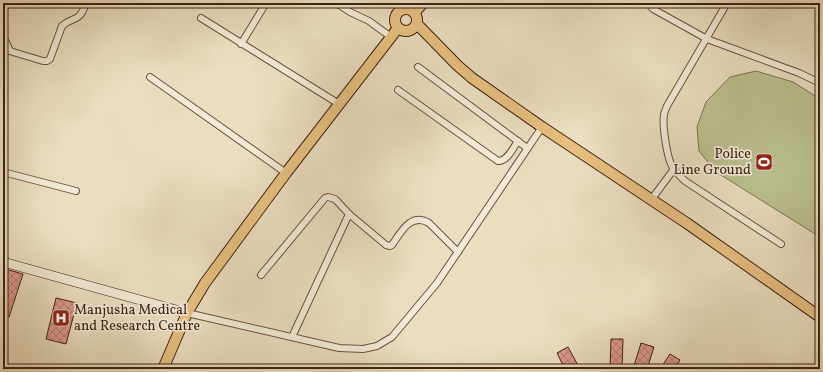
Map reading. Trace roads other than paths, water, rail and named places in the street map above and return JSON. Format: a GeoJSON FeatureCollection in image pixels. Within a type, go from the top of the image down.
{"type":"FeatureCollection","features":[{"type":"Feature","properties":{"kind":"main road"},"geometry":{"type":"LineString","coordinates":[[415,12],[424,3]]}},
{"type":"Feature","properties":{"kind":"main road"},"geometry":{"type":"LineString","coordinates":[[403,6],[415,12],[418,18],[417,24],[412,30],[409,31],[398,28],[395,22],[396,15],[403,6]]}},
{"type":"Feature","properties":{"kind":"main road"},"geometry":{"type":"LineString","coordinates":[[417,24],[457,65],[472,78],[820,317]]}},
{"type":"Feature","properties":{"kind":"main road"},"geometry":{"type":"LineString","coordinates":[[163,369],[187,313],[210,277],[286,173],[398,28]]}},
{"type":"Feature","properties":{"kind":"street"},"geometry":{"type":"LineString","coordinates":[[3,36],[6,50],[47,62],[50,59],[62,26],[66,22],[81,15],[86,3]]}},
{"type":"Feature","properties":{"kind":"street"},"geometry":{"type":"LineString","coordinates":[[241,44],[266,3]]}},
{"type":"Feature","properties":{"kind":"street"},"geometry":{"type":"LineString","coordinates":[[336,3],[369,21],[391,37]]}},
{"type":"Feature","properties":{"kind":"street"},"geometry":{"type":"LineString","coordinates":[[648,3],[653,9],[707,39],[799,73],[820,83]]}},
{"type":"Feature","properties":{"kind":"street"},"geometry":{"type":"LineString","coordinates":[[727,3],[672,96],[664,114],[669,157],[674,170],[685,181],[781,244]]}},
{"type":"Feature","properties":{"kind":"street"},"geometry":{"type":"LineString","coordinates":[[201,18],[339,104]]}},
{"type":"Feature","properties":{"kind":"street"},"geometry":{"type":"LineString","coordinates":[[418,67],[527,148]]}},
{"type":"Feature","properties":{"kind":"street"},"geometry":{"type":"LineString","coordinates":[[150,76],[286,173]]}},
{"type":"Feature","properties":{"kind":"street"},"geometry":{"type":"LineString","coordinates":[[398,90],[498,161],[501,162],[505,159],[518,141]]}},
{"type":"Feature","properties":{"kind":"street"},"geometry":{"type":"LineString","coordinates":[[3,262],[187,313],[339,348],[363,349],[377,346],[392,337],[408,320],[437,283],[542,127]]}},
{"type":"Feature","properties":{"kind":"street"},"geometry":{"type":"LineString","coordinates":[[651,200],[674,170]]}},
{"type":"Feature","properties":{"kind":"street"},"geometry":{"type":"LineString","coordinates":[[3,172],[76,191]]}},
{"type":"Feature","properties":{"kind":"street"},"geometry":{"type":"LineString","coordinates":[[261,275],[325,198],[332,197],[349,214],[386,245],[390,246],[408,223],[418,219],[429,223],[458,252]]}},
{"type":"Feature","properties":{"kind":"street"},"geometry":{"type":"LineString","coordinates":[[292,337],[349,214]]}},
{"type":"Feature","properties":{"kind":"place","name":"Police Line Ground"},"geometry":{"type":"Point","coordinates":[764,162]}},
{"type":"Feature","properties":{"kind":"place","name":"Manjusha Medical and Research Centre"},"geometry":{"type":"Point","coordinates":[61,318]}}]}
